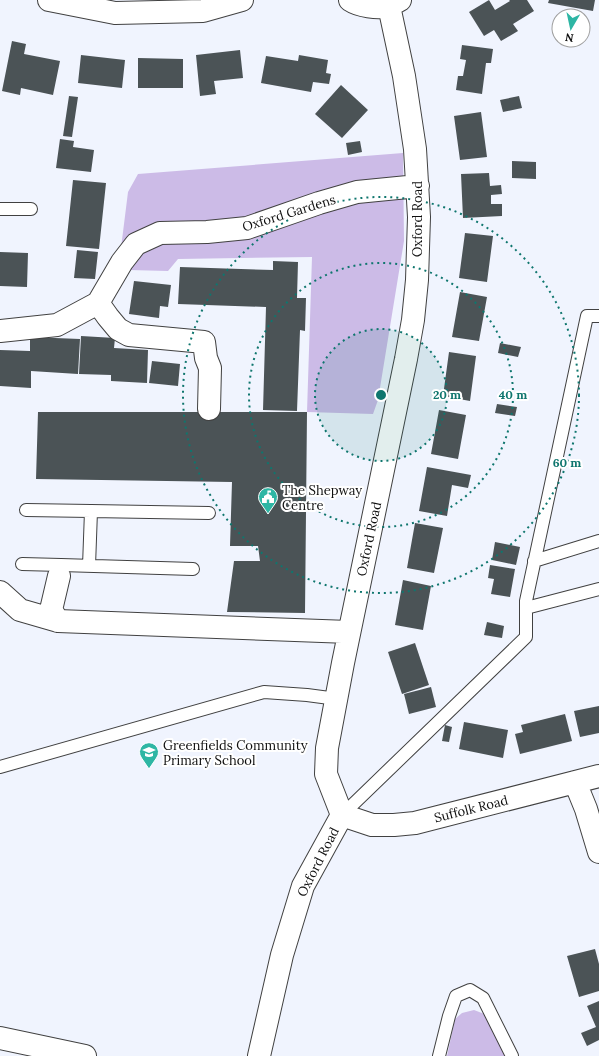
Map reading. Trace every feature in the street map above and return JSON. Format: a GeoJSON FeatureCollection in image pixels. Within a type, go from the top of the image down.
{"type":"FeatureCollection","features":[{"type":"Feature","properties":{"kind":"street"},"geometry":{"type":"LineString","coordinates":[[49,0],[115,13],[203,12],[242,0]]}},
{"type":"Feature","properties":{"kind":"street","name":"Oxford Road"},"geometry":{"type":"LineString","coordinates":[[259,1056],[282,955],[303,886],[342,816],[326,774],[327,748],[413,320],[418,248],[418,186],[415,149],[394,3],[377,7],[364,5],[350,0]]}},
{"type":"Feature","properties":{"kind":"street","name":"Oxford Gardens"},"geometry":{"type":"LineString","coordinates":[[98,303],[122,262],[136,244],[160,233],[208,232],[247,228],[319,203],[357,192],[418,186]]}},
{"type":"Feature","properties":{"kind":"street"},"geometry":{"type":"LineString","coordinates":[[0,331],[57,325],[98,303],[118,329],[129,335],[204,342],[206,358],[210,368],[209,409]]}},
{"type":"Feature","properties":{"kind":"street"},"geometry":{"type":"LineString","coordinates":[[58,621],[51,610],[60,571]]}},
{"type":"Feature","properties":{"kind":"street"},"geometry":{"type":"LineString","coordinates":[[0,592],[20,610],[58,621],[350,632]]}},
{"type":"Feature","properties":{"kind":"street","name":"Suffolk Road"},"geometry":{"type":"LineString","coordinates":[[342,816],[372,825],[394,825],[415,822],[599,776]]}},
{"type":"Feature","properties":{"kind":"street"},"geometry":{"type":"LineString","coordinates":[[575,782],[586,809],[599,852]]}},
{"type":"Feature","properties":{"kind":"street"},"geometry":{"type":"LineString","coordinates":[[0,1038],[85,1056]]}},
{"type":"Feature","properties":{"kind":"lane"},"geometry":{"type":"LineString","coordinates":[[0,209],[31,209]]}},
{"type":"Feature","properties":{"kind":"lane"},"geometry":{"type":"LineString","coordinates":[[342,816],[526,637],[526,601],[588,316],[599,316]]}},
{"type":"Feature","properties":{"kind":"lane"},"geometry":{"type":"LineString","coordinates":[[26,510],[209,513]]}},
{"type":"Feature","properties":{"kind":"lane"},"geometry":{"type":"LineString","coordinates":[[88,566],[91,511]]}},
{"type":"Feature","properties":{"kind":"lane"},"geometry":{"type":"LineString","coordinates":[[534,561],[599,541]]}},
{"type":"Feature","properties":{"kind":"lane"},"geometry":{"type":"LineString","coordinates":[[22,564],[60,571],[88,566],[193,570]]}},
{"type":"Feature","properties":{"kind":"lane"},"geometry":{"type":"LineString","coordinates":[[526,608],[599,589]]}},
{"type":"Feature","properties":{"kind":"lane"},"geometry":{"type":"LineString","coordinates":[[0,767],[264,692],[337,699]]}},
{"type":"Feature","properties":{"kind":"lane"},"geometry":{"type":"LineString","coordinates":[[440,1056],[449,1016],[456,996],[470,990],[483,998],[512,1056]]}},
{"type":"Feature","properties":{"kind":"shaded area"},"geometry":{"type":"Polygon","coordinates":[[[403,153],[404,241],[378,400],[373,414],[307,412],[312,257],[178,259],[168,271],[129,270],[120,256],[128,192],[138,174],[403,153]]]}},
{"type":"Feature","properties":{"kind":"shaded area"},"geometry":{"type":"Polygon","coordinates":[[[474,1010],[487,1015],[507,1056],[447,1056],[455,1019],[462,1013],[474,1010]]]}},
{"type":"Feature","properties":{"kind":"building"},"geometry":{"type":"Polygon","coordinates":[[[489,0],[495,10],[510,1],[509,0],[527,0],[534,11],[513,24],[518,31],[501,41],[494,30],[484,36],[469,12],[489,0]]]}},
{"type":"Feature","properties":{"kind":"building"},"geometry":{"type":"Polygon","coordinates":[[[549,0],[595,0],[593,11],[591,11],[591,8],[576,8],[548,3],[549,0]]]}},
{"type":"Feature","properties":{"kind":"building"},"geometry":{"type":"Polygon","coordinates":[[[12,41],[26,44],[24,54],[60,61],[53,95],[21,88],[20,95],[2,91],[12,41]]]}},
{"type":"Feature","properties":{"kind":"building"},"geometry":{"type":"Polygon","coordinates":[[[462,45],[493,49],[491,63],[486,63],[482,94],[456,90],[458,76],[463,76],[466,60],[460,59],[462,45]]]}},
{"type":"Feature","properties":{"kind":"building"},"geometry":{"type":"Polygon","coordinates":[[[240,50],[243,78],[214,81],[216,94],[200,96],[196,55],[240,50]]]}},
{"type":"Feature","properties":{"kind":"building"},"geometry":{"type":"Polygon","coordinates":[[[81,55],[125,60],[122,88],[78,83],[81,55]]]}},
{"type":"Feature","properties":{"kind":"building"},"geometry":{"type":"Polygon","coordinates":[[[299,55],[328,60],[326,73],[331,74],[329,84],[313,82],[311,92],[261,83],[266,56],[298,61],[299,55]]]}},
{"type":"Feature","properties":{"kind":"building"},"geometry":{"type":"Polygon","coordinates":[[[138,58],[183,59],[183,88],[138,88],[138,58]]]}},
{"type":"Feature","properties":{"kind":"building"},"geometry":{"type":"Polygon","coordinates":[[[341,85],[368,110],[342,138],[315,114],[341,85]]]}},
{"type":"Feature","properties":{"kind":"building"},"geometry":{"type":"Polygon","coordinates":[[[69,96],[78,97],[72,137],[63,136],[69,96]]]}},
{"type":"Feature","properties":{"kind":"building"},"geometry":{"type":"Polygon","coordinates":[[[519,96],[522,108],[503,112],[500,100],[519,96]]]}},
{"type":"Feature","properties":{"kind":"building"},"geometry":{"type":"Polygon","coordinates":[[[481,112],[487,157],[460,160],[454,116],[481,112]]]}},
{"type":"Feature","properties":{"kind":"building"},"geometry":{"type":"Polygon","coordinates":[[[60,139],[74,141],[73,147],[94,150],[91,172],[56,168],[60,139]]]}},
{"type":"Feature","properties":{"kind":"building"},"geometry":{"type":"Polygon","coordinates":[[[360,141],[362,152],[348,155],[346,143],[360,141]]]}},
{"type":"Feature","properties":{"kind":"building"},"geometry":{"type":"Polygon","coordinates":[[[512,161],[536,162],[536,179],[512,178],[512,161]]]}},
{"type":"Feature","properties":{"kind":"building"},"geometry":{"type":"Polygon","coordinates":[[[489,173],[490,186],[501,185],[502,194],[491,195],[491,204],[502,204],[502,216],[463,218],[461,174],[489,173]]]}},
{"type":"Feature","properties":{"kind":"building"},"geometry":{"type":"Polygon","coordinates":[[[73,180],[106,183],[99,249],[66,246],[73,180]]]}},
{"type":"Feature","properties":{"kind":"building"},"geometry":{"type":"Polygon","coordinates":[[[465,233],[493,236],[487,282],[459,278],[465,233]]]}},
{"type":"Feature","properties":{"kind":"building"},"geometry":{"type":"Polygon","coordinates":[[[77,250],[98,252],[95,279],[74,278],[77,250]]]}},
{"type":"Feature","properties":{"kind":"building"},"geometry":{"type":"Polygon","coordinates":[[[0,252],[28,253],[27,287],[0,286],[0,252]]]}},
{"type":"Feature","properties":{"kind":"building"},"geometry":{"type":"Polygon","coordinates":[[[273,261],[298,262],[297,298],[306,298],[305,331],[300,330],[297,411],[263,410],[266,307],[178,304],[180,267],[273,270],[273,261]]]}},
{"type":"Feature","properties":{"kind":"building"},"geometry":{"type":"Polygon","coordinates":[[[134,281],[171,285],[168,307],[160,306],[159,318],[129,314],[134,281]]]}},
{"type":"Feature","properties":{"kind":"building"},"geometry":{"type":"Polygon","coordinates":[[[460,292],[487,297],[479,341],[452,337],[460,292]]]}},
{"type":"Feature","properties":{"kind":"building"},"geometry":{"type":"Polygon","coordinates":[[[81,336],[115,338],[114,348],[148,350],[147,383],[111,381],[111,375],[79,374],[81,336]]]}},
{"type":"Feature","properties":{"kind":"building"},"geometry":{"type":"Polygon","coordinates":[[[30,337],[80,339],[78,374],[31,371],[31,388],[0,386],[0,350],[30,351],[30,337]]]}},
{"type":"Feature","properties":{"kind":"building"},"geometry":{"type":"Polygon","coordinates":[[[500,343],[521,347],[518,357],[498,353],[500,343]]]}},
{"type":"Feature","properties":{"kind":"building"},"geometry":{"type":"Polygon","coordinates":[[[449,352],[476,356],[470,401],[443,396],[449,352]]]}},
{"type":"Feature","properties":{"kind":"building"},"geometry":{"type":"Polygon","coordinates":[[[152,361],[180,364],[178,386],[149,383],[152,361]]]}},
{"type":"Feature","properties":{"kind":"building"},"geometry":{"type":"Polygon","coordinates":[[[497,404],[517,407],[515,416],[495,413],[497,404]]]}},
{"type":"Feature","properties":{"kind":"building"},"geometry":{"type":"Polygon","coordinates":[[[439,410],[466,415],[458,459],[431,454],[439,410]]]}},
{"type":"Feature","properties":{"kind":"building","name":"The Shepway Centre"},"geometry":{"type":"Polygon","coordinates":[[[38,412],[307,412],[305,613],[227,612],[234,561],[260,561],[258,546],[230,546],[232,482],[36,479],[38,412]]]}},
{"type":"Feature","properties":{"kind":"building"},"geometry":{"type":"Polygon","coordinates":[[[427,467],[471,475],[468,488],[452,485],[447,516],[419,511],[427,467]]]}},
{"type":"Feature","properties":{"kind":"building"},"geometry":{"type":"Polygon","coordinates":[[[415,523],[443,528],[434,573],[407,568],[415,523]]]}},
{"type":"Feature","properties":{"kind":"building"},"geometry":{"type":"Polygon","coordinates":[[[495,542],[520,547],[516,565],[492,560],[495,542]]]}},
{"type":"Feature","properties":{"kind":"building"},"geometry":{"type":"Polygon","coordinates":[[[490,565],[515,569],[510,597],[491,594],[494,579],[488,578],[490,565]]]}},
{"type":"Feature","properties":{"kind":"building"},"geometry":{"type":"Polygon","coordinates":[[[403,580],[431,586],[423,630],[395,625],[403,580]]]}},
{"type":"Feature","properties":{"kind":"building"},"geometry":{"type":"Polygon","coordinates":[[[487,622],[504,626],[502,638],[484,635],[487,622]]]}},
{"type":"Feature","properties":{"kind":"building"},"geometry":{"type":"Polygon","coordinates":[[[415,643],[429,685],[402,694],[388,652],[415,643]]]}},
{"type":"Feature","properties":{"kind":"building"},"geometry":{"type":"Polygon","coordinates":[[[431,687],[436,707],[409,714],[404,694],[431,687]]]}},
{"type":"Feature","properties":{"kind":"building"},"geometry":{"type":"Polygon","coordinates":[[[599,706],[599,733],[580,737],[574,711],[599,706]]]}},
{"type":"Feature","properties":{"kind":"building"},"geometry":{"type":"Polygon","coordinates":[[[565,714],[572,741],[520,754],[515,734],[523,732],[521,725],[565,714]]]}},
{"type":"Feature","properties":{"kind":"building"},"geometry":{"type":"Polygon","coordinates":[[[464,722],[508,730],[503,758],[459,749],[464,722]]]}},
{"type":"Feature","properties":{"kind":"building"},"geometry":{"type":"Polygon","coordinates":[[[445,725],[452,727],[449,742],[442,741],[445,725]]]}},
{"type":"Feature","properties":{"kind":"building"},"geometry":{"type":"Polygon","coordinates":[[[595,949],[599,964],[599,991],[579,997],[567,956],[595,949]]]}},
{"type":"Feature","properties":{"kind":"building"},"geometry":{"type":"Polygon","coordinates":[[[599,1001],[599,1040],[587,1046],[581,1033],[596,1027],[587,1006],[599,1001]]]}},
{"type":"Feature","properties":{"kind":"place","name":"The Shepway Centre"},"geometry":{"type":"Point","coordinates":[268,514]}},
{"type":"Feature","properties":{"kind":"place","name":"Greenfields Community Primary School"},"geometry":{"type":"Point","coordinates":[149,769]}}]}
